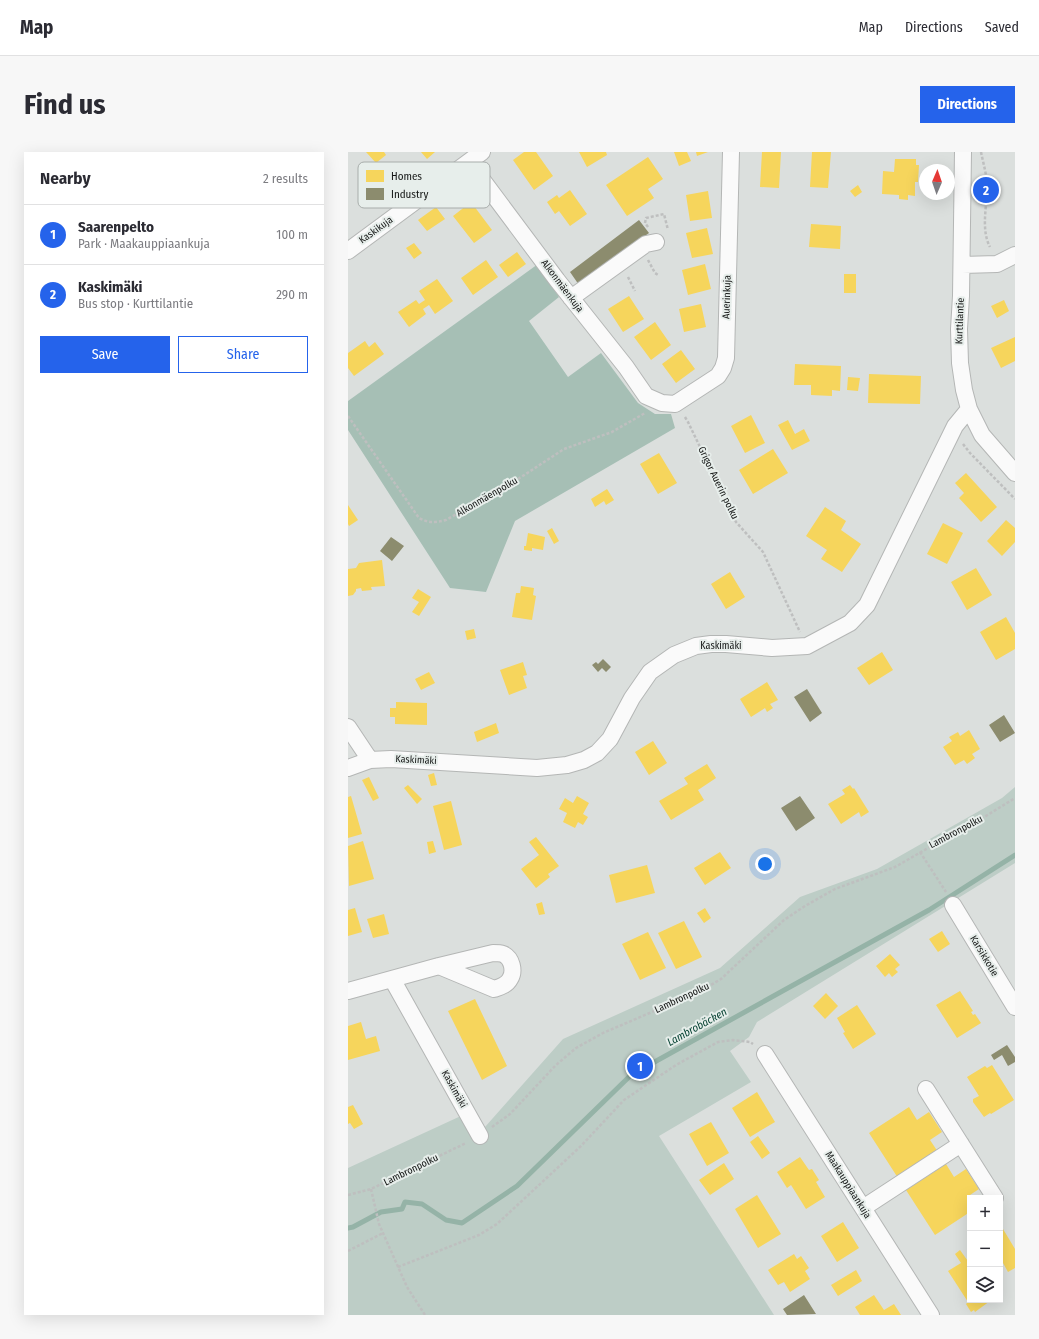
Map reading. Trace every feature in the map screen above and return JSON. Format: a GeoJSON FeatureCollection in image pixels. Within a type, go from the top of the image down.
{"type":"FeatureCollection","features":[{"type":"Feature","properties":{"kind":"street","name":"Kaskikuja"},"geometry":{"type":"LineString","coordinates":[[469,162],[482,152]]}},
{"type":"Feature","properties":{"kind":"street","name":"Auerinkuja"},"geometry":{"type":"LineString","coordinates":[[668,404],[718,376],[723,368],[726,358],[732,152]]}},
{"type":"Feature","properties":{"kind":"street","name":"Kurttilantie"},"geometry":{"type":"LineString","coordinates":[[963,152],[962,265],[959,329],[960,363],[964,390],[970,409],[982,435],[1015,472]]}},
{"type":"Feature","properties":{"kind":"street","name":"Alkonmäenkuja"},"geometry":{"type":"LineString","coordinates":[[490,190],[646,396],[668,404]]}},
{"type":"Feature","properties":{"kind":"street","name":"Kaskikuja"},"geometry":{"type":"LineString","coordinates":[[348,251],[406,208]]}},
{"type":"Feature","properties":{"kind":"street"},"geometry":{"type":"LineString","coordinates":[[571,298],[646,244],[656,242]]}},
{"type":"Feature","properties":{"kind":"street"},"geometry":{"type":"LineString","coordinates":[[962,265],[997,264],[1015,255]]}},
{"type":"Feature","properties":{"kind":"street","name":"Kaskimäki"},"geometry":{"type":"LineString","coordinates":[[348,768],[370,760],[391,759],[537,768],[567,765],[584,760],[597,753],[610,739],[632,698],[645,678],[656,666],[674,655],[696,646],[711,644],[772,648],[807,646],[850,622],[867,605],[955,426],[970,409]]}},
{"type":"Feature","properties":{"kind":"street"},"geometry":{"type":"LineString","coordinates":[[348,727],[370,760]]}},
{"type":"Feature","properties":{"kind":"street","name":"Karsikkotie"},"geometry":{"type":"LineString","coordinates":[[953,905],[1015,1007]]}},
{"type":"Feature","properties":{"kind":"street"},"geometry":{"type":"LineString","coordinates":[[348,991],[439,966]]}},
{"type":"Feature","properties":{"kind":"street","name":"Kaskimäki"},"geometry":{"type":"LineString","coordinates":[[392,979],[480,1136]]}},
{"type":"Feature","properties":{"kind":"street","name":"Maakauppiaankuja"},"geometry":{"type":"LineString","coordinates":[[765,1054],[931,1315]]}},
{"type":"Feature","properties":{"kind":"street"},"geometry":{"type":"LineString","coordinates":[[926,1089],[993,1195]]}},
{"type":"Feature","properties":{"kind":"street"},"geometry":{"type":"LineString","coordinates":[[863,1208],[961,1144]]}},
{"type":"Feature","properties":{"kind":"path"},"geometry":{"type":"LineString","coordinates":[[981,152],[987,183],[985,230],[990,247]]}},
{"type":"Feature","properties":{"kind":"path"},"geometry":{"type":"LineString","coordinates":[[655,216],[664,214],[668,230]]}},
{"type":"Feature","properties":{"kind":"path"},"geometry":{"type":"LineString","coordinates":[[652,267],[658,275]]}},
{"type":"Feature","properties":{"kind":"path","name":"Alkonmäenpolku"},"geometry":{"type":"LineString","coordinates":[[348,416],[419,518],[426,522],[436,523],[446,520],[515,481],[564,449],[612,432],[668,404]]}},
{"type":"Feature","properties":{"kind":"path","name":"Grigor Auerin polku"},"geometry":{"type":"LineString","coordinates":[[668,404],[688,422],[736,522],[763,552],[807,646]]}},
{"type":"Feature","properties":{"kind":"path"},"geometry":{"type":"LineString","coordinates":[[960,439],[970,453],[1015,498]]}},
{"type":"Feature","properties":{"kind":"path","name":"Lambronpolku"},"geometry":{"type":"LineString","coordinates":[[348,1195],[371,1189],[480,1136],[510,1114],[556,1065],[576,1048],[603,1033],[701,991],[721,979],[784,920],[805,906],[835,889],[895,867],[982,819],[1015,798]]}},
{"type":"Feature","properties":{"kind":"path"},"geometry":{"type":"LineString","coordinates":[[920,852],[944,888]]}},
{"type":"Feature","properties":{"kind":"path"},"geometry":{"type":"LineString","coordinates":[[398,1267],[480,1235],[497,1224],[581,1146],[624,1100],[676,1065],[718,1042],[733,1040],[750,1042],[765,1054]]}},
{"type":"Feature","properties":{"kind":"path"},"geometry":{"type":"LineString","coordinates":[[371,1189],[379,1224],[406,1286],[425,1315]]}},
{"type":"Feature","properties":{"kind":"path"},"geometry":{"type":"LineString","coordinates":[[348,1251],[383,1233]]}},
{"type":"Feature","properties":{"kind":"shaded area"},"geometry":{"type":"Polygon","coordinates":[[[1015,787],[1015,863],[757,1022],[749,1037],[730,1051],[751,1082],[659,1136],[774,1315],[348,1315],[348,1168],[463,1115],[472,1131],[485,1127],[563,1039],[720,968],[800,897],[877,869],[1002,798],[1015,787]]]}},
{"type":"Feature","properties":{"kind":"green space"},"geometry":{"type":"Polygon","coordinates":[[[538,264],[559,297],[529,321],[568,377],[601,353],[638,403],[655,414],[671,414],[675,428],[515,521],[486,592],[450,588],[348,430],[348,401],[538,264]]]}},
{"type":"Feature","properties":{"kind":"building: Homes"},"geometry":{"type":"Polygon","coordinates":[[[366,152],[384,152],[386,155],[375,162],[366,152]]]}},
{"type":"Feature","properties":{"kind":"building: Homes"},"geometry":{"type":"Polygon","coordinates":[[[421,152],[435,152],[427,159],[421,152]]]}},
{"type":"Feature","properties":{"kind":"building: Homes"},"geometry":{"type":"Polygon","coordinates":[[[524,152],[536,152],[553,176],[534,190],[513,160],[524,152]]]}},
{"type":"Feature","properties":{"kind":"building: Homes"},"geometry":{"type":"Polygon","coordinates":[[[579,152],[606,152],[607,155],[587,167],[579,152]]]}},
{"type":"Feature","properties":{"kind":"building: Homes"},"geometry":{"type":"Polygon","coordinates":[[[674,152],[687,152],[691,161],[679,166],[674,152]]]}},
{"type":"Feature","properties":{"kind":"building: Homes"},"geometry":{"type":"Polygon","coordinates":[[[696,152],[708,152],[697,156],[696,152]]]}},
{"type":"Feature","properties":{"kind":"building: Homes"},"geometry":{"type":"Polygon","coordinates":[[[762,152],[781,152],[779,188],[760,187],[762,152]]]}},
{"type":"Feature","properties":{"kind":"building: Homes"},"geometry":{"type":"Polygon","coordinates":[[[812,152],[831,152],[828,188],[810,187],[812,152]]]}},
{"type":"Feature","properties":{"kind":"building: Homes"},"geometry":{"type":"Polygon","coordinates":[[[648,157],[663,179],[648,189],[654,198],[627,216],[606,185],[648,157]]]}},
{"type":"Feature","properties":{"kind":"building: Homes"},"geometry":{"type":"Polygon","coordinates":[[[895,159],[916,159],[916,165],[919,165],[918,182],[915,182],[915,196],[908,195],[908,200],[899,199],[899,195],[882,194],[883,171],[894,172],[895,159]]]}},
{"type":"Feature","properties":{"kind":"building: Homes"},"geometry":{"type":"Polygon","coordinates":[[[858,185],[862,192],[855,197],[850,191],[858,185]]]}},
{"type":"Feature","properties":{"kind":"building: Homes"},"geometry":{"type":"Polygon","coordinates":[[[570,190],[587,214],[570,226],[559,211],[555,214],[547,202],[557,195],[559,198],[570,190]]]}},
{"type":"Feature","properties":{"kind":"building: Homes"},"geometry":{"type":"Polygon","coordinates":[[[708,191],[712,218],[690,221],[686,195],[708,191]]]}},
{"type":"Feature","properties":{"kind":"building: Homes"},"geometry":{"type":"Polygon","coordinates":[[[435,208],[437,208],[445,219],[427,231],[418,220],[435,208]]]}},
{"type":"Feature","properties":{"kind":"building: Homes"},"geometry":{"type":"Polygon","coordinates":[[[463,208],[476,208],[492,230],[474,243],[453,216],[463,208]]]}},
{"type":"Feature","properties":{"kind":"building: Homes"},"geometry":{"type":"Polygon","coordinates":[[[811,224],[841,226],[840,249],[809,247],[811,224]]]}},
{"type":"Feature","properties":{"kind":"building: Homes"},"geometry":{"type":"Polygon","coordinates":[[[707,228],[713,254],[692,258],[686,233],[707,228]]]}},
{"type":"Feature","properties":{"kind":"building: Homes"},"geometry":{"type":"Polygon","coordinates":[[[414,243],[422,253],[414,259],[406,248],[414,243]]]}},
{"type":"Feature","properties":{"kind":"building: Homes"},"geometry":{"type":"Polygon","coordinates":[[[517,252],[526,264],[508,277],[499,265],[517,252]]]}},
{"type":"Feature","properties":{"kind":"building: Homes"},"geometry":{"type":"Polygon","coordinates":[[[486,260],[498,277],[473,295],[461,278],[486,260]]]}},
{"type":"Feature","properties":{"kind":"building: Homes"},"geometry":{"type":"Polygon","coordinates":[[[705,264],[711,289],[688,295],[682,270],[705,264]]]}},
{"type":"Feature","properties":{"kind":"building: Homes"},"geometry":{"type":"Polygon","coordinates":[[[844,274],[856,274],[856,293],[844,293],[844,274]]]}},
{"type":"Feature","properties":{"kind":"building: Homes"},"geometry":{"type":"Polygon","coordinates":[[[437,279],[453,301],[435,314],[429,305],[423,309],[426,314],[409,327],[398,312],[416,300],[419,304],[425,300],[419,291],[437,279]]]}},
{"type":"Feature","properties":{"kind":"building: Homes"},"geometry":{"type":"Polygon","coordinates":[[[629,296],[644,319],[623,332],[608,309],[629,296]]]}},
{"type":"Feature","properties":{"kind":"building: Homes"},"geometry":{"type":"Polygon","coordinates":[[[1004,300],[1009,311],[997,318],[991,306],[1004,300]]]}},
{"type":"Feature","properties":{"kind":"building: Homes"},"geometry":{"type":"Polygon","coordinates":[[[701,304],[706,327],[684,332],[679,309],[701,304]]]}},
{"type":"Feature","properties":{"kind":"building: Homes"},"geometry":{"type":"Polygon","coordinates":[[[655,322],[671,345],[651,360],[634,337],[655,322]]]}},
{"type":"Feature","properties":{"kind":"building: Homes"},"geometry":{"type":"Polygon","coordinates":[[[1015,337],[1015,361],[1001,368],[991,348],[1015,337]]]}},
{"type":"Feature","properties":{"kind":"building: Homes"},"geometry":{"type":"Polygon","coordinates":[[[365,341],[369,347],[375,342],[384,354],[354,376],[348,368],[348,353],[365,341]]]}},
{"type":"Feature","properties":{"kind":"building: Homes"},"geometry":{"type":"Polygon","coordinates":[[[681,350],[695,369],[676,383],[662,364],[681,350]]]}},
{"type":"Feature","properties":{"kind":"building: Homes"},"geometry":{"type":"Polygon","coordinates":[[[795,364],[841,366],[840,391],[832,390],[832,396],[811,395],[811,385],[794,385],[795,364]]]}},
{"type":"Feature","properties":{"kind":"building: Homes"},"geometry":{"type":"Polygon","coordinates":[[[869,374],[921,376],[920,404],[868,403],[869,374]]]}},
{"type":"Feature","properties":{"kind":"building: Homes"},"geometry":{"type":"Polygon","coordinates":[[[848,377],[860,378],[858,391],[847,390],[848,377]]]}},
{"type":"Feature","properties":{"kind":"building: Homes"},"geometry":{"type":"Polygon","coordinates":[[[751,415],[765,443],[745,453],[731,426],[751,415]]]}},
{"type":"Feature","properties":{"kind":"building: Homes"},"geometry":{"type":"Polygon","coordinates":[[[788,420],[795,434],[804,429],[810,441],[792,450],[778,425],[788,420]]]}},
{"type":"Feature","properties":{"kind":"building: Homes"},"geometry":{"type":"Polygon","coordinates":[[[773,449],[788,473],[753,494],[739,470],[773,449]]]}},
{"type":"Feature","properties":{"kind":"building: Homes"},"geometry":{"type":"Polygon","coordinates":[[[659,453],[677,483],[658,494],[640,464],[659,453]]]}},
{"type":"Feature","properties":{"kind":"building: Homes"},"geometry":{"type":"Polygon","coordinates":[[[966,473],[997,507],[981,522],[959,498],[964,493],[955,483],[966,473]]]}},
{"type":"Feature","properties":{"kind":"building: Homes"},"geometry":{"type":"Polygon","coordinates":[[[607,489],[614,500],[606,505],[604,501],[595,507],[591,499],[607,489]]]}},
{"type":"Feature","properties":{"kind":"building: Homes"},"geometry":{"type":"Polygon","coordinates":[[[348,505],[358,520],[349,526],[348,524],[348,505]]]}},
{"type":"Feature","properties":{"kind":"building: Homes"},"geometry":{"type":"Polygon","coordinates":[[[825,507],[846,521],[841,530],[861,544],[842,572],[821,559],[827,550],[806,536],[825,507]]]}},
{"type":"Feature","properties":{"kind":"building: Homes"},"geometry":{"type":"Polygon","coordinates":[[[1006,520],[1015,528],[1015,542],[1002,556],[987,541],[1006,520]]]}},
{"type":"Feature","properties":{"kind":"building: Homes"},"geometry":{"type":"Polygon","coordinates":[[[943,523],[963,533],[947,564],[927,554],[943,523]]]}},
{"type":"Feature","properties":{"kind":"building: Homes"},"geometry":{"type":"Polygon","coordinates":[[[552,528],[559,541],[554,544],[547,531],[552,528]]]}},
{"type":"Feature","properties":{"kind":"building: Homes"},"geometry":{"type":"Polygon","coordinates":[[[528,533],[545,537],[543,550],[532,548],[532,551],[524,550],[528,533]]]}},
{"type":"Feature","properties":{"kind":"building: Homes"},"geometry":{"type":"Polygon","coordinates":[[[382,560],[385,586],[371,587],[372,590],[362,591],[361,588],[356,589],[353,595],[348,596],[348,569],[356,568],[359,563],[382,560]]]}},
{"type":"Feature","properties":{"kind":"building: Homes"},"geometry":{"type":"Polygon","coordinates":[[[976,568],[992,595],[967,610],[951,582],[976,568]]]}},
{"type":"Feature","properties":{"kind":"building: Homes"},"geometry":{"type":"Polygon","coordinates":[[[730,572],[745,597],[726,609],[711,584],[730,572]]]}},
{"type":"Feature","properties":{"kind":"building: Homes"},"geometry":{"type":"Polygon","coordinates":[[[521,586],[534,588],[533,595],[536,596],[532,620],[512,617],[516,593],[520,593],[521,586]]]}},
{"type":"Feature","properties":{"kind":"building: Homes"},"geometry":{"type":"Polygon","coordinates":[[[418,589],[431,597],[419,616],[412,612],[419,602],[412,598],[418,589]]]}},
{"type":"Feature","properties":{"kind":"building: Homes"},"geometry":{"type":"Polygon","coordinates":[[[1006,617],[1015,633],[1015,649],[996,660],[980,632],[1006,617]]]}},
{"type":"Feature","properties":{"kind":"building: Homes"},"geometry":{"type":"Polygon","coordinates":[[[474,629],[476,638],[467,640],[465,631],[474,629]]]}},
{"type":"Feature","properties":{"kind":"building: Homes"},"geometry":{"type":"Polygon","coordinates":[[[882,652],[893,670],[869,685],[857,668],[882,652]]]}},
{"type":"Feature","properties":{"kind":"building: Homes"},"geometry":{"type":"Polygon","coordinates":[[[523,662],[527,675],[523,676],[527,688],[509,695],[500,670],[523,662]]]}},
{"type":"Feature","properties":{"kind":"building: Homes"},"geometry":{"type":"Polygon","coordinates":[[[429,672],[435,683],[421,690],[415,679],[429,672]]]}},
{"type":"Feature","properties":{"kind":"building: Homes"},"geometry":{"type":"Polygon","coordinates":[[[767,682],[778,700],[770,704],[773,708],[767,712],[765,708],[751,717],[740,699],[767,682]]]}},
{"type":"Feature","properties":{"kind":"building: Homes"},"geometry":{"type":"Polygon","coordinates":[[[396,702],[427,703],[427,725],[395,724],[395,717],[390,717],[390,708],[396,708],[396,702]]]}},
{"type":"Feature","properties":{"kind":"building: Homes"},"geometry":{"type":"Polygon","coordinates":[[[496,723],[499,733],[477,742],[474,732],[496,723]]]}},
{"type":"Feature","properties":{"kind":"building: Homes"},"geometry":{"type":"Polygon","coordinates":[[[969,730],[980,749],[972,754],[975,758],[967,764],[964,760],[955,765],[943,747],[952,741],[949,737],[958,732],[960,736],[969,730]]]}},
{"type":"Feature","properties":{"kind":"building: Homes"},"geometry":{"type":"Polygon","coordinates":[[[653,741],[667,763],[649,775],[635,752],[653,741]]]}},
{"type":"Feature","properties":{"kind":"building: Homes"},"geometry":{"type":"Polygon","coordinates":[[[707,764],[716,778],[698,790],[704,800],[671,820],[659,801],[688,784],[684,778],[707,764]]]}},
{"type":"Feature","properties":{"kind":"building: Homes"},"geometry":{"type":"Polygon","coordinates":[[[434,773],[437,785],[431,786],[428,775],[434,773]]]}},
{"type":"Feature","properties":{"kind":"building: Homes"},"geometry":{"type":"Polygon","coordinates":[[[369,777],[379,798],[373,801],[362,780],[369,777]]]}},
{"type":"Feature","properties":{"kind":"building: Homes"},"geometry":{"type":"Polygon","coordinates":[[[408,785],[422,799],[417,804],[404,788],[408,785]]]}},
{"type":"Feature","properties":{"kind":"building: Homes"},"geometry":{"type":"Polygon","coordinates":[[[850,785],[853,789],[854,788],[869,812],[861,817],[859,812],[841,824],[828,804],[845,794],[842,790],[850,785]]]}},
{"type":"Feature","properties":{"kind":"building: Homes"},"geometry":{"type":"Polygon","coordinates":[[[351,796],[362,834],[348,838],[348,797],[351,796]]]}},
{"type":"Feature","properties":{"kind":"building: Homes"},"geometry":{"type":"Polygon","coordinates":[[[577,796],[589,803],[583,814],[588,817],[583,825],[578,822],[575,828],[563,822],[567,813],[559,809],[565,798],[573,803],[577,796]]]}},
{"type":"Feature","properties":{"kind":"building: Homes"},"geometry":{"type":"Polygon","coordinates":[[[451,801],[462,845],[444,850],[433,806],[451,801]]]}},
{"type":"Feature","properties":{"kind":"building: Homes"},"geometry":{"type":"Polygon","coordinates":[[[536,837],[559,866],[548,874],[550,877],[536,888],[521,869],[539,855],[529,842],[536,837]]]}},
{"type":"Feature","properties":{"kind":"building: Homes"},"geometry":{"type":"Polygon","coordinates":[[[363,841],[374,879],[349,886],[348,846],[363,841]]]}},
{"type":"Feature","properties":{"kind":"building: Homes"},"geometry":{"type":"Polygon","coordinates":[[[433,841],[436,852],[429,854],[427,842],[433,841]]]}},
{"type":"Feature","properties":{"kind":"building: Homes"},"geometry":{"type":"Polygon","coordinates":[[[720,852],[731,868],[705,885],[694,868],[720,852]]]}},
{"type":"Feature","properties":{"kind":"building: Homes"},"geometry":{"type":"Polygon","coordinates":[[[647,865],[655,893],[616,903],[609,875],[647,865]]]}},
{"type":"Feature","properties":{"kind":"building: Homes"},"geometry":{"type":"Polygon","coordinates":[[[542,902],[545,914],[539,915],[536,904],[542,902]]]}},
{"type":"Feature","properties":{"kind":"building: Homes"},"geometry":{"type":"Polygon","coordinates":[[[355,908],[362,932],[348,936],[348,910],[355,908]]]}},
{"type":"Feature","properties":{"kind":"building: Homes"},"geometry":{"type":"Polygon","coordinates":[[[705,908],[711,918],[704,923],[697,913],[705,908]]]}},
{"type":"Feature","properties":{"kind":"building: Homes"},"geometry":{"type":"Polygon","coordinates":[[[384,914],[389,934],[373,938],[367,919],[384,914]]]}},
{"type":"Feature","properties":{"kind":"building: Homes"},"geometry":{"type":"Polygon","coordinates":[[[684,921],[702,957],[676,969],[658,933],[684,921]]]}},
{"type":"Feature","properties":{"kind":"building: Homes"},"geometry":{"type":"Polygon","coordinates":[[[942,931],[950,944],[938,952],[929,939],[942,931]]]}},
{"type":"Feature","properties":{"kind":"building: Homes"},"geometry":{"type":"Polygon","coordinates":[[[648,932],[666,968],[640,980],[622,944],[648,932]]]}},
{"type":"Feature","properties":{"kind":"building: Homes"},"geometry":{"type":"Polygon","coordinates":[[[890,954],[900,965],[895,969],[898,972],[892,977],[889,973],[885,977],[876,966],[890,954]]]}},
{"type":"Feature","properties":{"kind":"building: Homes"},"geometry":{"type":"Polygon","coordinates":[[[960,991],[973,1011],[971,1012],[973,1015],[975,1014],[981,1023],[957,1038],[936,1005],[960,991]]]}},
{"type":"Feature","properties":{"kind":"building: Homes"},"geometry":{"type":"Polygon","coordinates":[[[826,993],[838,1006],[825,1019],[813,1006],[826,993]]]}},
{"type":"Feature","properties":{"kind":"building: Homes"},"geometry":{"type":"Polygon","coordinates":[[[475,999],[507,1066],[482,1080],[448,1011],[475,999]]]}},
{"type":"Feature","properties":{"kind":"building: Homes"},"geometry":{"type":"Polygon","coordinates":[[[857,1005],[876,1034],[853,1049],[843,1033],[845,1032],[837,1018],[857,1005]]]}},
{"type":"Feature","properties":{"kind":"building: Homes"},"geometry":{"type":"Polygon","coordinates":[[[361,1022],[366,1039],[376,1036],[380,1051],[348,1060],[348,1026],[361,1022]]]}},
{"type":"Feature","properties":{"kind":"building: Homes"},"geometry":{"type":"Polygon","coordinates":[[[992,1065],[1014,1100],[984,1117],[973,1102],[973,1099],[979,1096],[967,1077],[985,1066],[987,1068],[992,1065]]]}},
{"type":"Feature","properties":{"kind":"building: Homes"},"geometry":{"type":"Polygon","coordinates":[[[757,1092],[775,1122],[750,1137],[732,1108],[757,1092]]]}},
{"type":"Feature","properties":{"kind":"building: Homes"},"geometry":{"type":"Polygon","coordinates":[[[353,1105],[363,1124],[354,1129],[350,1123],[348,1124],[348,1107],[353,1105]]]}},
{"type":"Feature","properties":{"kind":"building: Homes"},"geometry":{"type":"Polygon","coordinates":[[[909,1107],[917,1120],[929,1112],[942,1132],[930,1140],[938,1152],[898,1178],[869,1133],[909,1107]]]}},
{"type":"Feature","properties":{"kind":"building: Homes"},"geometry":{"type":"Polygon","coordinates":[[[711,1122],[729,1153],[707,1166],[689,1134],[711,1122]]]}},
{"type":"Feature","properties":{"kind":"building: Homes"},"geometry":{"type":"Polygon","coordinates":[[[758,1136],[770,1153],[762,1159],[750,1142],[758,1136]]]}},
{"type":"Feature","properties":{"kind":"building: Homes"},"geometry":{"type":"Polygon","coordinates":[[[800,1157],[809,1170],[812,1169],[819,1180],[816,1182],[825,1197],[806,1209],[791,1185],[787,1188],[777,1172],[800,1157]]]}},
{"type":"Feature","properties":{"kind":"building: Homes"},"geometry":{"type":"Polygon","coordinates":[[[724,1163],[734,1179],[710,1195],[699,1180],[724,1163]]]}},
{"type":"Feature","properties":{"kind":"building: Homes"},"geometry":{"type":"Polygon","coordinates":[[[946,1164],[954,1177],[966,1169],[979,1189],[970,1195],[967,1195],[967,1214],[935,1235],[906,1190],[946,1164]]]}},
{"type":"Feature","properties":{"kind":"building: Homes"},"geometry":{"type":"Polygon","coordinates":[[[757,1195],[781,1234],[758,1248],[735,1209],[757,1195]]]}},
{"type":"Feature","properties":{"kind":"building: Homes"},"geometry":{"type":"Polygon","coordinates":[[[843,1222],[859,1248],[837,1262],[821,1236],[843,1222]]]}},
{"type":"Feature","properties":{"kind":"building: Homes"},"geometry":{"type":"Polygon","coordinates":[[[1003,1229],[1015,1249],[1015,1268],[1008,1272],[1003,1263],[1003,1229]]]}},
{"type":"Feature","properties":{"kind":"building: Homes"},"geometry":{"type":"Polygon","coordinates":[[[960,1250],[967,1260],[967,1300],[948,1271],[961,1263],[955,1254],[960,1250]]]}},
{"type":"Feature","properties":{"kind":"building: Homes"},"geometry":{"type":"Polygon","coordinates":[[[794,1254],[797,1259],[801,1256],[809,1268],[805,1271],[810,1279],[790,1292],[784,1282],[778,1285],[768,1270],[794,1254]]]}},
{"type":"Feature","properties":{"kind":"building: Homes"},"geometry":{"type":"Polygon","coordinates":[[[856,1270],[862,1281],[838,1296],[831,1285],[856,1270]]]}},
{"type":"Feature","properties":{"kind":"building: Homes"},"geometry":{"type":"Polygon","coordinates":[[[874,1295],[884,1310],[894,1304],[901,1315],[860,1315],[855,1307],[874,1295]]]}},
{"type":"Feature","properties":{"kind":"building: Homes"},"geometry":{"type":"Polygon","coordinates":[[[987,1303],[975,1312],[974,1310],[971,1312],[966,1304],[987,1303]]]}},
{"type":"Feature","properties":{"kind":"building: Industry"},"geometry":{"type":"Polygon","coordinates":[[[639,220],[649,233],[579,285],[570,272],[639,220]]]}},
{"type":"Feature","properties":{"kind":"building: Industry"},"geometry":{"type":"Polygon","coordinates":[[[391,537],[404,546],[392,561],[380,551],[391,537]]]}},
{"type":"Feature","properties":{"kind":"building: Industry"},"geometry":{"type":"Polygon","coordinates":[[[603,659],[611,667],[606,672],[602,668],[598,672],[592,665],[596,662],[598,664],[603,659]]]}},
{"type":"Feature","properties":{"kind":"building: Industry"},"geometry":{"type":"Polygon","coordinates":[[[807,689],[822,713],[810,722],[794,697],[807,689]]]}},
{"type":"Feature","properties":{"kind":"building: Industry"},"geometry":{"type":"Polygon","coordinates":[[[1004,715],[1015,733],[1000,742],[989,725],[1004,715]]]}},
{"type":"Feature","properties":{"kind":"building: Industry"},"geometry":{"type":"Polygon","coordinates":[[[800,796],[815,818],[796,831],[781,808],[800,796]]]}},
{"type":"Feature","properties":{"kind":"building: Industry"},"geometry":{"type":"Polygon","coordinates":[[[1007,1045],[1015,1057],[1015,1062],[1008,1066],[1002,1055],[994,1060],[991,1055],[1007,1045]]]}},
{"type":"Feature","properties":{"kind":"building: Industry"},"geometry":{"type":"Polygon","coordinates":[[[804,1295],[816,1314],[787,1315],[783,1309],[804,1295]]]}},
{"type":"Feature","properties":{"kind":"waterway","name":"Lambrobäcken"},"geometry":{"type":"LineString","coordinates":[[348,1228],[353,1227],[381,1212],[402,1209],[405,1202],[422,1204],[446,1220],[462,1223],[517,1186],[631,1075],[929,910],[1015,855]]}},
{"type":"Feature","properties":{"kind":"place","name":"Kaskimäki"},"geometry":{"type":"Point","coordinates":[986,190]}},
{"type":"Feature","properties":{"kind":"place","name":"Saarenpelto"},"geometry":{"type":"Point","coordinates":[640,1066]}}]}
